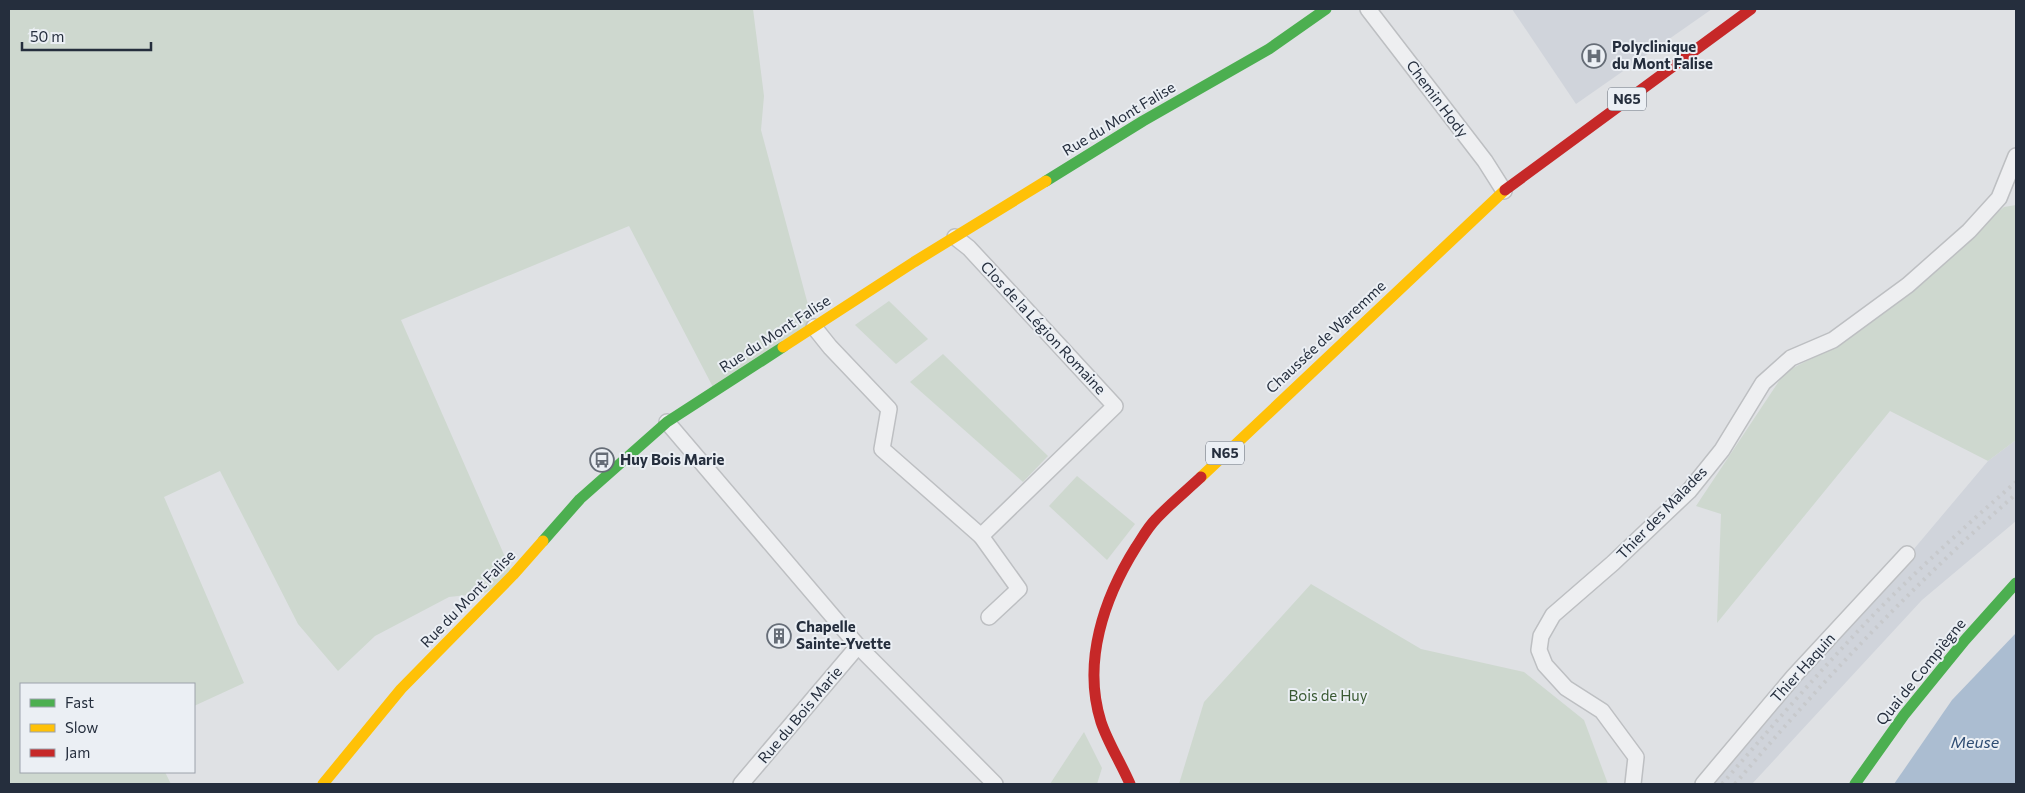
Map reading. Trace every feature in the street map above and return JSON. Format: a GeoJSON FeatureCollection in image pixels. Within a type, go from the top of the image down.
{"type":"FeatureCollection","features":[{"type":"Feature","properties":{"kind":"main road","name":"Rue du Mont Falise"},"geometry":{"type":"LineString","coordinates":[[323,784],[402,689],[513,575],[580,499],[667,422],[954,236],[1143,121],[1269,49],[1326,9]]}},
{"type":"Feature","properties":{"kind":"main road","name":"Chaussée de Waremme"},"geometry":{"type":"LineString","coordinates":[[1130,784],[1101,721],[1094,671],[1097,636],[1105,607],[1131,552],[1155,520],[1504,190],[1751,9]]}},
{"type":"Feature","properties":{"kind":"main road","name":"Quai de Compiègne"},"geometry":{"type":"LineString","coordinates":[[1855,784],[1904,715],[2016,583]]}},
{"type":"Feature","properties":{"kind":"street","name":"Chemin Hody"},"geometry":{"type":"LineString","coordinates":[[1368,9],[1485,161],[1504,190]]}},
{"type":"Feature","properties":{"kind":"street","name":"Thier des Malades"},"geometry":{"type":"LineString","coordinates":[[1633,784],[1636,757],[1614,726],[1602,711],[1566,688],[1545,665],[1539,650],[1541,636],[1552,615],[1613,563],[1689,491],[1722,450],[1763,383],[1791,358],[1833,340],[1908,285],[1969,231],[1999,198],[2016,156]]}},
{"type":"Feature","properties":{"kind":"street","name":"Clos de la Légion Romaine"},"geometry":{"type":"LineString","coordinates":[[954,236],[970,248],[1115,406],[980,536]]}},
{"type":"Feature","properties":{"kind":"street"},"geometry":{"type":"LineString","coordinates":[[814,326],[830,347],[888,409],[882,449],[980,536],[1019,589],[989,617]]}},
{"type":"Feature","properties":{"kind":"street"},"geometry":{"type":"LineString","coordinates":[[667,422],[858,646],[996,784]]}},
{"type":"Feature","properties":{"kind":"street","name":"Thier Haquin"},"geometry":{"type":"LineString","coordinates":[[1703,784],[1794,676],[1906,554]]}},
{"type":"Feature","properties":{"kind":"street","name":"Rue du Bois Marie"},"geometry":{"type":"LineString","coordinates":[[741,784],[858,646]]}},
{"type":"Feature","properties":{"kind":"shaded area","name":"Polyclinique du Mont Falise"},"geometry":{"type":"Polygon","coordinates":[[[1512,9],[1712,9],[1576,104],[1512,9]]]}},
{"type":"Feature","properties":{"kind":"shaded area"},"geometry":{"type":"Polygon","coordinates":[[[2016,440],[2016,521],[1922,600],[1752,784],[1697,784],[1908,556],[1988,461],[2016,440]]]}},
{"type":"Feature","properties":{"kind":"green space"},"geometry":{"type":"Polygon","coordinates":[[[9,9],[753,9],[764,96],[761,130],[814,327],[715,391],[629,226],[401,320],[513,575],[485,593],[449,597],[375,636],[338,671],[298,624],[220,471],[164,497],[244,683],[195,706],[195,683],[20,683],[20,773],[166,773],[171,784],[9,784],[9,9]]]}},
{"type":"Feature","properties":{"kind":"green space"},"geometry":{"type":"Polygon","coordinates":[[[2016,205],[2016,440],[1988,461],[1890,411],[1717,623],[1721,514],[1696,506],[1785,372],[1846,341],[2004,207],[2016,205]]]}},
{"type":"Feature","properties":{"kind":"green space"},"geometry":{"type":"Polygon","coordinates":[[[889,301],[928,339],[896,364],[855,325],[889,301]]]}},
{"type":"Feature","properties":{"kind":"green space"},"geometry":{"type":"Polygon","coordinates":[[[943,354],[1048,456],[1023,482],[910,382],[943,354]]]}},
{"type":"Feature","properties":{"kind":"green space"},"geometry":{"type":"Polygon","coordinates":[[[1077,476],[1135,524],[1107,560],[1049,506],[1077,476]]]}},
{"type":"Feature","properties":{"kind":"green space","name":"Bois de Huy"},"geometry":{"type":"Polygon","coordinates":[[[1311,584],[1421,649],[1524,672],[1584,720],[1608,784],[1179,784],[1204,702],[1311,584]]]}},
{"type":"Feature","properties":{"kind":"green space"},"geometry":{"type":"Polygon","coordinates":[[[1084,732],[1102,768],[1097,784],[1050,784],[1084,732]]]}},
{"type":"Feature","properties":{"kind":"water","name":"Meuse"},"geometry":{"type":"Polygon","coordinates":[[[2016,633],[2016,784],[1894,784],[1952,700],[2016,633]]]}},
{"type":"Feature","properties":{"kind":"railway"},"geometry":{"type":"LineString","coordinates":[[1722,784],[1822,670],[1885,603],[1949,541],[2016,482]]}},
{"type":"Feature","properties":{"kind":"railway"},"geometry":{"type":"LineString","coordinates":[[1735,784],[1801,708],[1870,634],[1942,562],[2016,494]]}},
{"type":"Feature","properties":{"kind":"traffic: fast"},"geometry":{"type":"LineString","coordinates":[[1046,181],[1143,121],[1269,49],[1326,9]]}},
{"type":"Feature","properties":{"kind":"traffic: fast"},"geometry":{"type":"LineString","coordinates":[[543,541],[580,499],[667,422],[783,347]]}},
{"type":"Feature","properties":{"kind":"traffic: fast"},"geometry":{"type":"LineString","coordinates":[[1855,784],[1904,715],[1965,640],[2016,583]]}},
{"type":"Feature","properties":{"kind":"traffic: slow"},"geometry":{"type":"LineString","coordinates":[[783,347],[914,262],[1046,181]]}},
{"type":"Feature","properties":{"kind":"traffic: slow"},"geometry":{"type":"LineString","coordinates":[[1201,477],[1505,190]]}},
{"type":"Feature","properties":{"kind":"traffic: slow"},"geometry":{"type":"LineString","coordinates":[[323,784],[401,689],[513,575],[543,541]]}},
{"type":"Feature","properties":{"kind":"traffic: jam"},"geometry":{"type":"LineString","coordinates":[[1505,190],[1751,9]]}},
{"type":"Feature","properties":{"kind":"traffic: jam"},"geometry":{"type":"LineString","coordinates":[[1130,784],[1104,730],[1096,699],[1094,677],[1095,654],[1099,631],[1114,587],[1145,533],[1161,513],[1201,477]]}},
{"type":"Feature","properties":{"kind":"place","name":"Polyclinique du Mont Falise"},"geometry":{"type":"Point","coordinates":[1594,56]}},
{"type":"Feature","properties":{"kind":"place","name":"Huy Bois Marie"},"geometry":{"type":"Point","coordinates":[602,460]}},
{"type":"Feature","properties":{"kind":"place","name":"Chapelle Sainte-Yvette"},"geometry":{"type":"Point","coordinates":[779,636]}}]}
